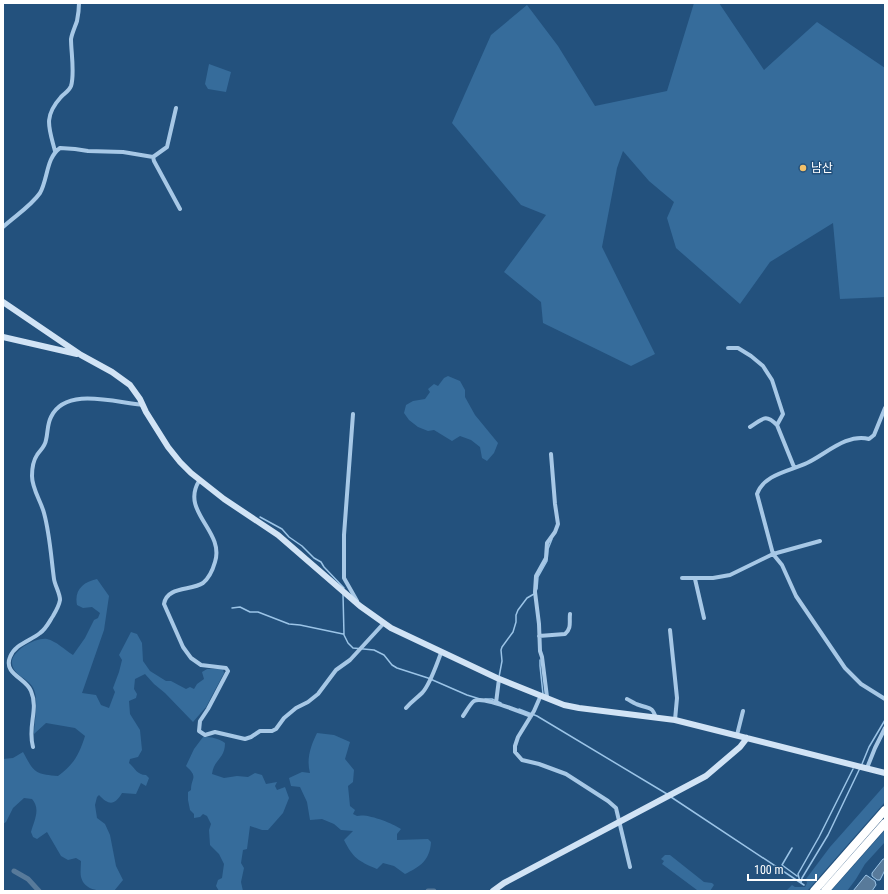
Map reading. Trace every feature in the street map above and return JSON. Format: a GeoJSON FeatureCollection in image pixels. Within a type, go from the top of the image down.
{"type":"FeatureCollection","features":[{"type":"Feature","properties":{"kind":"highway"},"geometry":{"type":"LineString","coordinates":[[814,891],[885,810]]}},
{"type":"Feature","properties":{"kind":"highway"},"geometry":{"type":"LineString","coordinates":[[825,891],[885,823]]}},
{"type":"Feature","properties":{"kind":"main road"},"geometry":{"type":"LineString","coordinates":[[3,302],[80,355],[121,378],[136,392],[144,405],[146,412],[168,448],[199,481],[278,535],[360,606],[391,628],[498,679],[564,705],[675,720],[885,773]]}},
{"type":"Feature","properties":{"kind":"main road"},"geometry":{"type":"LineString","coordinates":[[3,337],[80,355]]}},
{"type":"Feature","properties":{"kind":"main road"},"geometry":{"type":"LineString","coordinates":[[493,891],[706,776],[740,747],[747,738]]}},
{"type":"Feature","properties":{"kind":"street"},"geometry":{"type":"LineString","coordinates":[[3,227],[40,192],[55,151],[49,128],[49,118],[52,108],[71,87],[71,40],[77,21],[79,3]]}},
{"type":"Feature","properties":{"kind":"street"},"geometry":{"type":"LineString","coordinates":[[55,151],[60,148],[66,148],[88,151],[124,152],[153,157],[167,147],[176,108]]}},
{"type":"Feature","properties":{"kind":"street"},"geometry":{"type":"LineString","coordinates":[[153,157],[180,209]]}},
{"type":"Feature","properties":{"kind":"street"},"geometry":{"type":"LineString","coordinates":[[728,348],[738,348],[751,356],[763,366],[772,380],[783,414],[777,425]]}},
{"type":"Feature","properties":{"kind":"street"},"geometry":{"type":"LineString","coordinates":[[33,747],[30,732],[34,702],[29,686],[14,675],[11,671],[9,663],[10,658],[17,648],[45,628],[58,608],[60,602],[60,595],[54,581],[53,565],[44,514],[32,476],[34,459],[47,439],[47,428],[50,418],[55,409],[63,403],[85,398],[144,405]]}},
{"type":"Feature","properties":{"kind":"street"},"geometry":{"type":"LineString","coordinates":[[885,408],[874,436],[869,439],[861,437],[830,449],[807,463],[794,467],[765,482],[760,487],[757,494],[774,554],[782,565],[802,606],[845,668],[861,684],[885,699]]}},
{"type":"Feature","properties":{"kind":"street"},"geometry":{"type":"LineString","coordinates":[[353,414],[344,535],[344,578],[360,606]]}},
{"type":"Feature","properties":{"kind":"street"},"geometry":{"type":"LineString","coordinates":[[750,426],[766,418],[770,418],[777,425],[794,467]]}},
{"type":"Feature","properties":{"kind":"street"},"geometry":{"type":"LineString","coordinates":[[551,454],[558,524],[548,543],[546,558],[536,576],[535,594],[540,651],[542,657],[543,696],[516,742],[515,752],[522,760],[556,770],[577,781],[608,801],[616,808],[630,867]]}},
{"type":"Feature","properties":{"kind":"street"},"geometry":{"type":"LineString","coordinates":[[199,481],[194,492],[195,506],[213,539],[215,547],[215,562],[208,577],[202,583],[173,592],[166,598],[164,604],[183,647],[191,658],[201,665],[226,668],[228,671],[200,721],[199,731],[205,735],[214,732],[245,739],[260,731],[272,732],[276,730],[290,713],[318,694],[336,670],[350,660],[384,623]]}},
{"type":"Feature","properties":{"kind":"street"},"geometry":{"type":"LineString","coordinates":[[682,578],[713,578],[730,575],[774,554],[820,540]]}},
{"type":"Feature","properties":{"kind":"street"},"geometry":{"type":"LineString","coordinates":[[694,579],[704,618]]}},
{"type":"Feature","properties":{"kind":"street"},"geometry":{"type":"LineString","coordinates":[[539,636],[565,634],[569,629],[570,614]]}},
{"type":"Feature","properties":{"kind":"street"},"geometry":{"type":"LineString","coordinates":[[670,630],[677,698],[675,720]]}},
{"type":"Feature","properties":{"kind":"street"},"geometry":{"type":"LineString","coordinates":[[406,708],[412,700],[423,692],[441,653]]}},
{"type":"Feature","properties":{"kind":"street"},"geometry":{"type":"LineString","coordinates":[[496,703],[498,679]]}},
{"type":"Feature","properties":{"kind":"street"},"geometry":{"type":"LineString","coordinates":[[627,699],[637,705],[651,708],[654,711],[656,718]]}},
{"type":"Feature","properties":{"kind":"street"},"geometry":{"type":"LineString","coordinates":[[463,716],[476,700],[496,703],[531,716]]}},
{"type":"Feature","properties":{"kind":"street"},"geometry":{"type":"LineString","coordinates":[[737,735],[743,711]]}},
{"type":"Feature","properties":{"kind":"street"},"geometry":{"type":"LineString","coordinates":[[863,767],[885,728]]}},
{"type":"Feature","properties":{"kind":"shaded area"},"geometry":{"type":"Polygon","coordinates":[[[694,3],[719,3],[764,70],[817,22],[885,68],[885,297],[840,299],[833,223],[770,262],[740,304],[676,248],[667,218],[674,202],[649,181],[623,151],[617,168],[602,247],[655,354],[631,366],[543,323],[541,302],[504,272],[546,215],[521,205],[452,123],[491,35],[527,5],[558,46],[595,106],[667,91],[694,3]]]}},
{"type":"Feature","properties":{"kind":"shaded area"},"geometry":{"type":"Polygon","coordinates":[[[209,64],[231,72],[226,92],[208,89],[205,84],[209,64]]]}},
{"type":"Feature","properties":{"kind":"shaded area"},"geometry":{"type":"Polygon","coordinates":[[[448,376],[460,381],[465,390],[465,397],[475,415],[498,443],[494,453],[487,461],[482,458],[480,447],[471,440],[460,436],[452,441],[434,430],[428,431],[418,427],[409,420],[404,413],[406,405],[413,401],[425,399],[430,392],[428,389],[434,384],[438,386],[444,378],[448,376]]]}},
{"type":"Feature","properties":{"kind":"shaded area"},"geometry":{"type":"Polygon","coordinates":[[[97,579],[109,596],[104,630],[82,693],[96,695],[101,705],[109,708],[115,692],[113,688],[122,660],[119,655],[131,632],[137,634],[142,643],[143,661],[150,671],[166,681],[171,681],[186,689],[190,687],[194,689],[197,684],[204,679],[202,672],[207,669],[223,669],[224,673],[206,707],[193,722],[145,674],[135,679],[134,689],[137,694],[136,698],[129,701],[130,714],[140,730],[142,750],[138,757],[130,759],[129,763],[138,773],[146,775],[149,778],[146,786],[141,783],[136,794],[122,793],[117,800],[112,803],[106,801],[99,795],[95,805],[97,818],[105,824],[110,835],[116,866],[123,880],[114,891],[94,890],[86,886],[81,877],[81,861],[76,858],[68,860],[61,856],[47,832],[37,839],[33,837],[31,832],[35,819],[36,807],[32,799],[24,798],[13,808],[6,822],[3,824],[3,759],[13,758],[23,752],[36,771],[39,773],[58,776],[75,759],[85,736],[75,728],[46,723],[34,734],[36,696],[30,683],[15,671],[12,663],[13,658],[25,646],[42,639],[47,639],[54,642],[73,655],[85,638],[94,620],[98,618],[100,613],[92,607],[83,608],[77,605],[76,600],[78,591],[88,582],[97,579]]]}},
{"type":"Feature","properties":{"kind":"shaded area"},"geometry":{"type":"Polygon","coordinates":[[[317,733],[334,735],[350,742],[345,759],[354,770],[353,782],[348,786],[350,806],[355,810],[353,814],[357,816],[361,815],[373,817],[386,821],[401,829],[397,834],[397,840],[428,839],[431,842],[429,854],[420,866],[405,874],[394,866],[383,863],[377,869],[365,864],[353,855],[344,840],[353,831],[341,830],[334,824],[322,819],[310,820],[307,802],[300,787],[291,786],[289,778],[302,772],[310,773],[310,752],[317,733]]]}},
{"type":"Feature","properties":{"kind":"shaded area"},"geometry":{"type":"Polygon","coordinates":[[[203,737],[215,738],[225,743],[225,748],[213,769],[212,774],[224,778],[237,776],[248,777],[255,773],[262,775],[266,784],[277,782],[275,786],[277,790],[285,787],[289,798],[283,813],[268,830],[262,830],[250,826],[247,849],[243,850],[241,863],[244,868],[241,882],[243,891],[219,891],[216,886],[218,880],[222,878],[224,864],[219,854],[210,845],[209,830],[211,824],[207,816],[203,814],[200,817],[194,818],[194,814],[190,810],[188,792],[191,790],[193,775],[186,766],[194,749],[203,737]]]}},
{"type":"Feature","properties":{"kind":"shaded area"},"geometry":{"type":"Polygon","coordinates":[[[885,785],[885,802],[807,891],[786,891],[792,885],[795,887],[805,887],[807,883],[806,879],[830,847],[885,785]]]}},
{"type":"Feature","properties":{"kind":"shaded area"},"geometry":{"type":"Polygon","coordinates":[[[885,830],[885,842],[865,864],[847,891],[831,891],[885,830]]]}},
{"type":"Feature","properties":{"kind":"shaded area"},"geometry":{"type":"Polygon","coordinates":[[[665,855],[670,855],[704,882],[712,883],[714,885],[710,891],[697,890],[662,864],[664,861],[661,859],[665,855]]]}},
{"type":"Feature","properties":{"kind":"shaded area"},"geometry":{"type":"Polygon","coordinates":[[[883,859],[885,859],[885,870],[880,880],[877,880],[872,876],[872,873],[883,859]]]}},
{"type":"Feature","properties":{"kind":"shaded area"},"geometry":{"type":"Polygon","coordinates":[[[866,875],[875,881],[876,885],[872,891],[853,891],[866,875]]]}},
{"type":"Feature","properties":{"kind":"waterway"},"geometry":{"type":"LineString","coordinates":[[260,517],[282,529],[289,537],[321,562],[344,588]]}},
{"type":"Feature","properties":{"kind":"waterway"},"geometry":{"type":"LineString","coordinates":[[537,589],[538,577],[547,561],[548,549],[552,539]]}},
{"type":"Feature","properties":{"kind":"waterway"},"geometry":{"type":"LineString","coordinates":[[343,594],[344,635],[348,643],[353,648],[374,650],[384,655],[392,665],[397,668],[428,678],[480,699]]}},
{"type":"Feature","properties":{"kind":"waterway"},"geometry":{"type":"LineString","coordinates":[[499,677],[502,661],[502,647],[513,632],[518,610],[527,598],[534,594]]}},
{"type":"Feature","properties":{"kind":"waterway"},"geometry":{"type":"LineString","coordinates":[[232,608],[240,607],[250,612],[258,612],[289,624],[343,634]]}},
{"type":"Feature","properties":{"kind":"waterway"},"geometry":{"type":"LineString","coordinates":[[540,660],[543,694]]}},
{"type":"Feature","properties":{"kind":"waterway"},"geometry":{"type":"LineString","coordinates":[[485,699],[492,699],[501,703]]}},
{"type":"Feature","properties":{"kind":"waterway"},"geometry":{"type":"LineString","coordinates":[[519,709],[537,716],[667,794]]}},
{"type":"Feature","properties":{"kind":"waterway"},"geometry":{"type":"LineString","coordinates":[[862,764],[869,747],[885,720]]}},
{"type":"Feature","properties":{"kind":"waterway"},"geometry":{"type":"LineString","coordinates":[[801,883],[802,878],[828,835],[860,768]]}},
{"type":"Feature","properties":{"kind":"waterway"},"geometry":{"type":"LineString","coordinates":[[800,882],[798,874],[819,837],[853,769]]}},
{"type":"Feature","properties":{"kind":"waterway"},"geometry":{"type":"LineString","coordinates":[[671,797],[804,885]]}},
{"type":"Feature","properties":{"kind":"waterway"},"geometry":{"type":"LineString","coordinates":[[792,848],[782,865],[797,876]]}},
{"type":"Feature","properties":{"kind":"waterway"},"geometry":{"type":"LineString","coordinates":[[14,871],[28,879],[39,891]]}},
{"type":"Feature","properties":{"kind":"waterway"},"geometry":{"type":"LineString","coordinates":[[428,891],[434,891]]}},
{"type":"Feature","properties":{"kind":"place","name":"남산"},"geometry":{"type":"Point","coordinates":[803,168]}}]}
